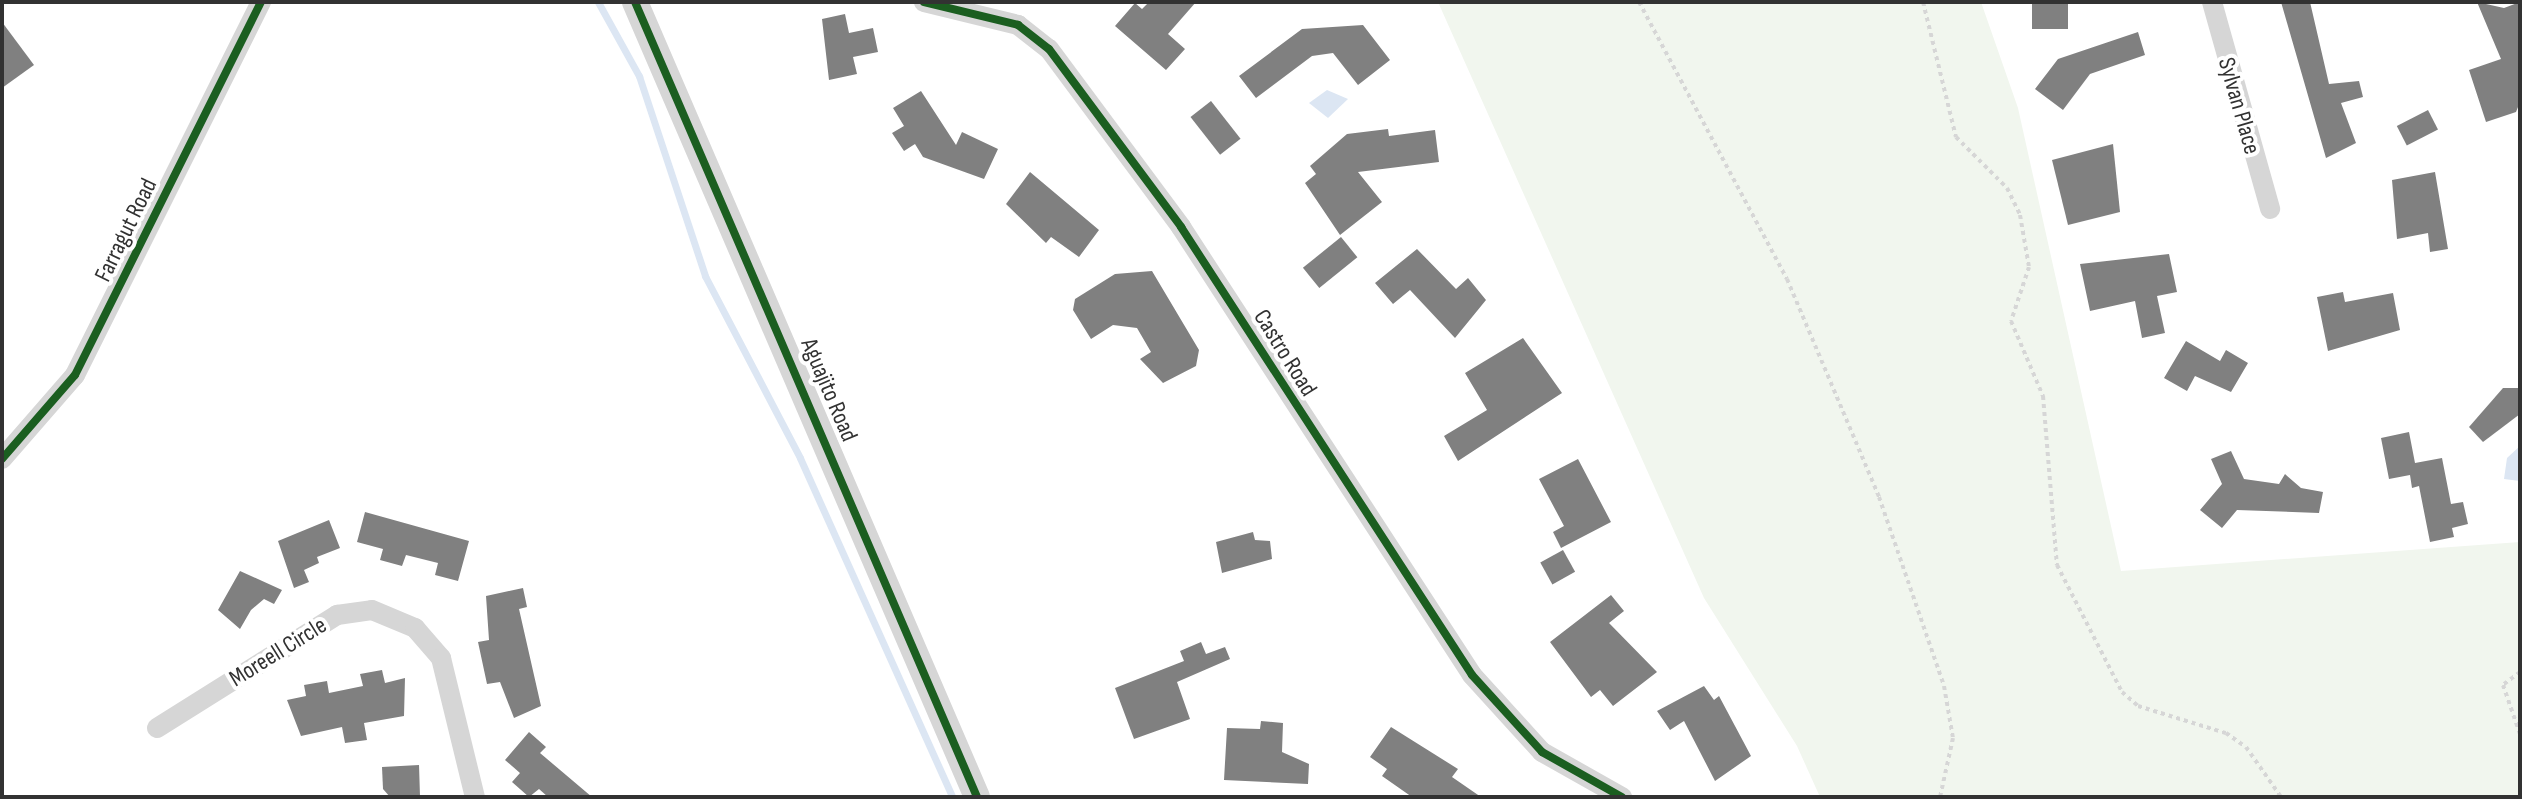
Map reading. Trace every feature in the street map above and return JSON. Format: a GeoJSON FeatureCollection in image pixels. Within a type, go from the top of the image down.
{"type":"FeatureCollection","features":[{"type":"Feature","properties":{"kind":"street","name":"Farragut Road"},"geometry":{"type":"LineString","coordinates":[[2,459],[75,375],[261,2]]}},
{"type":"Feature","properties":{"kind":"street","name":"Aguajito Road"},"geometry":{"type":"LineString","coordinates":[[635,2],[977,797]]}},
{"type":"Feature","properties":{"kind":"street","name":"Castro Road"},"geometry":{"type":"LineString","coordinates":[[924,2],[1018,25],[1049,49],[1181,227],[1472,675],[1542,752],[1622,797]]}},
{"type":"Feature","properties":{"kind":"street","name":"Sylvan Place"},"geometry":{"type":"LineString","coordinates":[[2212,2],[2270,209]]}},
{"type":"Feature","properties":{"kind":"street","name":"Moreell Circle"},"geometry":{"type":"LineString","coordinates":[[157,728],[337,615],[372,610],[415,628],[441,658],[475,797]]}},
{"type":"Feature","properties":{"kind":"path"},"geometry":{"type":"LineString","coordinates":[[1639,2],[1787,279],[1879,497],[1947,698],[1953,738],[1940,797]]}},
{"type":"Feature","properties":{"kind":"path"},"geometry":{"type":"LineString","coordinates":[[1923,2],[1956,137],[2007,188],[2020,215],[2029,267],[2011,321],[2043,396],[2057,565],[2122,692],[2138,706],[2226,733],[2246,747],[2281,797]]}},
{"type":"Feature","properties":{"kind":"path"},"geometry":{"type":"LineString","coordinates":[[2520,672],[2503,685],[2520,734]]}},
{"type":"Feature","properties":{"kind":"shaded area"},"geometry":{"type":"Polygon","coordinates":[[[1438,2],[1981,2],[2018,108],[2121,571],[2520,542],[2520,797],[1820,797],[1797,746],[1704,598],[1438,2]]]}},
{"type":"Feature","properties":{"kind":"shaded area"},"geometry":{"type":"Polygon","coordinates":[[[1327,90],[1348,99],[1328,118],[1309,103],[1327,90]]]}},
{"type":"Feature","properties":{"kind":"shaded area"},"geometry":{"type":"Polygon","coordinates":[[[2520,446],[2520,481],[2504,479],[2507,458],[2520,446]]]}},
{"type":"Feature","properties":{"kind":"building"},"geometry":{"type":"Polygon","coordinates":[[[1149,2],[1196,2],[1168,34],[1185,49],[1166,70],[1115,26],[1135,3],[1142,9],[1149,2]]]}},
{"type":"Feature","properties":{"kind":"building"},"geometry":{"type":"Polygon","coordinates":[[[2032,2],[2068,2],[2068,29],[2032,29],[2032,2]]]}},
{"type":"Feature","properties":{"kind":"building"},"geometry":{"type":"Polygon","coordinates":[[[2281,2],[2310,2],[2329,84],[2359,81],[2363,97],[2341,103],[2356,143],[2326,158],[2281,2]]]}},
{"type":"Feature","properties":{"kind":"building"},"geometry":{"type":"Polygon","coordinates":[[[2477,2],[2504,8],[2520,2],[2520,102],[2516,112],[2486,122],[2469,70],[2501,59],[2477,2]]]}},
{"type":"Feature","properties":{"kind":"building"},"geometry":{"type":"Polygon","coordinates":[[[845,14],[849,33],[873,28],[878,52],[853,57],[857,74],[829,80],[822,19],[845,14]]]}},
{"type":"Feature","properties":{"kind":"building"},"geometry":{"type":"Polygon","coordinates":[[[2,22],[34,65],[2,88],[2,22]]]}},
{"type":"Feature","properties":{"kind":"building"},"geometry":{"type":"Polygon","coordinates":[[[1363,25],[1390,60],[1358,85],[1333,53],[1312,56],[1256,98],[1239,76],[1302,29],[1363,25]]]}},
{"type":"Feature","properties":{"kind":"building"},"geometry":{"type":"Polygon","coordinates":[[[2138,32],[2145,55],[2090,74],[2063,110],[2035,89],[2058,59],[2138,32]]]}},
{"type":"Feature","properties":{"kind":"building"},"geometry":{"type":"Polygon","coordinates":[[[921,91],[956,145],[962,132],[998,149],[984,179],[923,157],[915,144],[904,151],[892,133],[904,126],[893,108],[921,91]]]}},
{"type":"Feature","properties":{"kind":"building"},"geometry":{"type":"Polygon","coordinates":[[[1211,101],[1241,139],[1220,155],[1191,117],[1211,101]]]}},
{"type":"Feature","properties":{"kind":"building"},"geometry":{"type":"Polygon","coordinates":[[[2428,110],[2438,130],[2407,145],[2397,126],[2428,110]]]}},
{"type":"Feature","properties":{"kind":"building"},"geometry":{"type":"Polygon","coordinates":[[[1388,129],[1389,136],[1435,130],[1439,162],[1358,172],[1382,202],[1340,235],[1305,183],[1316,174],[1310,166],[1347,134],[1388,129]]]}},
{"type":"Feature","properties":{"kind":"building"},"geometry":{"type":"Polygon","coordinates":[[[2113,144],[2120,212],[2068,225],[2052,160],[2113,144]]]}},
{"type":"Feature","properties":{"kind":"building"},"geometry":{"type":"Polygon","coordinates":[[[1030,172],[1099,230],[1079,257],[1051,237],[1046,243],[1006,204],[1030,172]]]}},
{"type":"Feature","properties":{"kind":"building"},"geometry":{"type":"Polygon","coordinates":[[[2435,172],[2448,249],[2430,252],[2428,233],[2397,239],[2392,180],[2435,172]]]}},
{"type":"Feature","properties":{"kind":"building"},"geometry":{"type":"Polygon","coordinates":[[[1341,237],[1357,257],[1319,288],[1303,268],[1341,237]]]}},
{"type":"Feature","properties":{"kind":"building"},"geometry":{"type":"Polygon","coordinates":[[[1417,249],[1456,289],[1468,278],[1486,300],[1455,338],[1410,290],[1393,304],[1375,283],[1417,249]]]}},
{"type":"Feature","properties":{"kind":"building"},"geometry":{"type":"Polygon","coordinates":[[[2169,254],[2177,292],[2157,296],[2165,333],[2142,338],[2135,301],[2090,311],[2080,264],[2169,254]]]}},
{"type":"Feature","properties":{"kind":"building"},"geometry":{"type":"Polygon","coordinates":[[[1152,271],[1199,350],[1196,366],[1163,383],[1140,359],[1151,352],[1137,328],[1113,325],[1091,339],[1073,310],[1075,299],[1115,274],[1152,271]]]}},
{"type":"Feature","properties":{"kind":"building"},"geometry":{"type":"Polygon","coordinates":[[[2343,292],[2345,302],[2393,293],[2400,330],[2328,351],[2317,297],[2343,292]]]}},
{"type":"Feature","properties":{"kind":"building"},"geometry":{"type":"Polygon","coordinates":[[[1523,338],[1562,393],[1458,461],[1444,436],[1487,410],[1465,373],[1523,338]]]}},
{"type":"Feature","properties":{"kind":"building"},"geometry":{"type":"Polygon","coordinates":[[[2186,341],[2220,361],[2226,350],[2248,363],[2231,392],[2195,376],[2187,391],[2164,378],[2186,341]]]}},
{"type":"Feature","properties":{"kind":"building"},"geometry":{"type":"Polygon","coordinates":[[[2503,388],[2520,388],[2520,414],[2483,442],[2469,427],[2503,388]]]}},
{"type":"Feature","properties":{"kind":"building"},"geometry":{"type":"Polygon","coordinates":[[[2409,432],[2415,463],[2442,458],[2451,504],[2463,502],[2468,524],[2452,528],[2454,537],[2430,542],[2419,486],[2412,488],[2410,475],[2389,479],[2381,438],[2409,432]]]}},
{"type":"Feature","properties":{"kind":"building"},"geometry":{"type":"Polygon","coordinates":[[[2231,451],[2244,479],[2279,484],[2285,474],[2301,488],[2323,492],[2319,513],[2237,510],[2222,528],[2200,510],[2222,484],[2211,459],[2231,451]]]}},
{"type":"Feature","properties":{"kind":"building"},"geometry":{"type":"Polygon","coordinates":[[[1578,459],[1611,522],[1561,548],[1553,532],[1564,526],[1539,479],[1578,459]]]}},
{"type":"Feature","properties":{"kind":"building"},"geometry":{"type":"Polygon","coordinates":[[[365,512],[469,541],[458,581],[435,575],[438,563],[406,555],[402,566],[380,560],[383,549],[357,542],[365,512]]]}},
{"type":"Feature","properties":{"kind":"building"},"geometry":{"type":"Polygon","coordinates":[[[329,520],[340,548],[317,557],[319,563],[304,570],[309,582],[294,588],[278,541],[329,520]]]}},
{"type":"Feature","properties":{"kind":"building"},"geometry":{"type":"Polygon","coordinates":[[[1253,532],[1255,540],[1270,541],[1272,559],[1222,573],[1216,542],[1253,532]]]}},
{"type":"Feature","properties":{"kind":"building"},"geometry":{"type":"Polygon","coordinates":[[[1563,550],[1575,572],[1552,584],[1540,563],[1563,550]]]}},
{"type":"Feature","properties":{"kind":"building"},"geometry":{"type":"Polygon","coordinates":[[[240,571],[282,590],[274,604],[264,599],[251,610],[240,629],[218,610],[240,571]]]}},
{"type":"Feature","properties":{"kind":"building"},"geometry":{"type":"Polygon","coordinates":[[[523,588],[527,607],[519,609],[541,706],[514,718],[500,682],[487,684],[478,642],[489,640],[486,596],[523,588]]]}},
{"type":"Feature","properties":{"kind":"building"},"geometry":{"type":"Polygon","coordinates":[[[1611,595],[1624,611],[1609,623],[1657,672],[1613,706],[1600,690],[1591,697],[1550,642],[1611,595]]]}},
{"type":"Feature","properties":{"kind":"building"},"geometry":{"type":"Polygon","coordinates":[[[1201,642],[1206,654],[1225,647],[1230,659],[1177,682],[1190,719],[1134,739],[1115,688],[1184,661],[1180,651],[1201,642]]]}},
{"type":"Feature","properties":{"kind":"building"},"geometry":{"type":"Polygon","coordinates":[[[382,670],[385,683],[405,678],[404,716],[364,723],[367,740],[345,743],[342,727],[301,736],[287,700],[306,696],[304,685],[327,681],[329,693],[363,686],[360,674],[382,670]]]}},
{"type":"Feature","properties":{"kind":"building"},"geometry":{"type":"Polygon","coordinates":[[[1704,686],[1714,700],[1719,696],[1751,756],[1715,781],[1684,721],[1670,730],[1657,711],[1704,686]]]}},
{"type":"Feature","properties":{"kind":"building"},"geometry":{"type":"Polygon","coordinates":[[[1261,721],[1283,723],[1282,752],[1309,764],[1308,784],[1224,780],[1227,728],[1260,729],[1261,721]]]}},
{"type":"Feature","properties":{"kind":"building"},"geometry":{"type":"Polygon","coordinates":[[[1391,727],[1458,769],[1452,777],[1481,797],[1412,797],[1382,776],[1387,769],[1370,757],[1391,727]]]}},
{"type":"Feature","properties":{"kind":"building"},"geometry":{"type":"Polygon","coordinates":[[[529,732],[546,747],[540,753],[592,797],[548,797],[539,789],[529,797],[512,782],[520,773],[505,760],[529,732]]]}},
{"type":"Feature","properties":{"kind":"building"},"geometry":{"type":"Polygon","coordinates":[[[419,765],[420,797],[390,797],[383,789],[382,767],[419,765]]]}},
{"type":"Feature","properties":{"kind":"waterway"},"geometry":{"type":"LineString","coordinates":[[598,2],[639,76],[705,276],[800,458],[952,797]]}},
{"type":"Feature","properties":{"kind":"cycle path"},"geometry":{"type":"LineString","coordinates":[[2,459],[75,375],[261,2]]}},
{"type":"Feature","properties":{"kind":"cycle path"},"geometry":{"type":"LineString","coordinates":[[635,2],[977,797]]}},
{"type":"Feature","properties":{"kind":"cycle path"},"geometry":{"type":"LineString","coordinates":[[924,2],[1018,25],[1049,49],[1181,227],[1472,675],[1542,752],[1622,797]]}}]}
